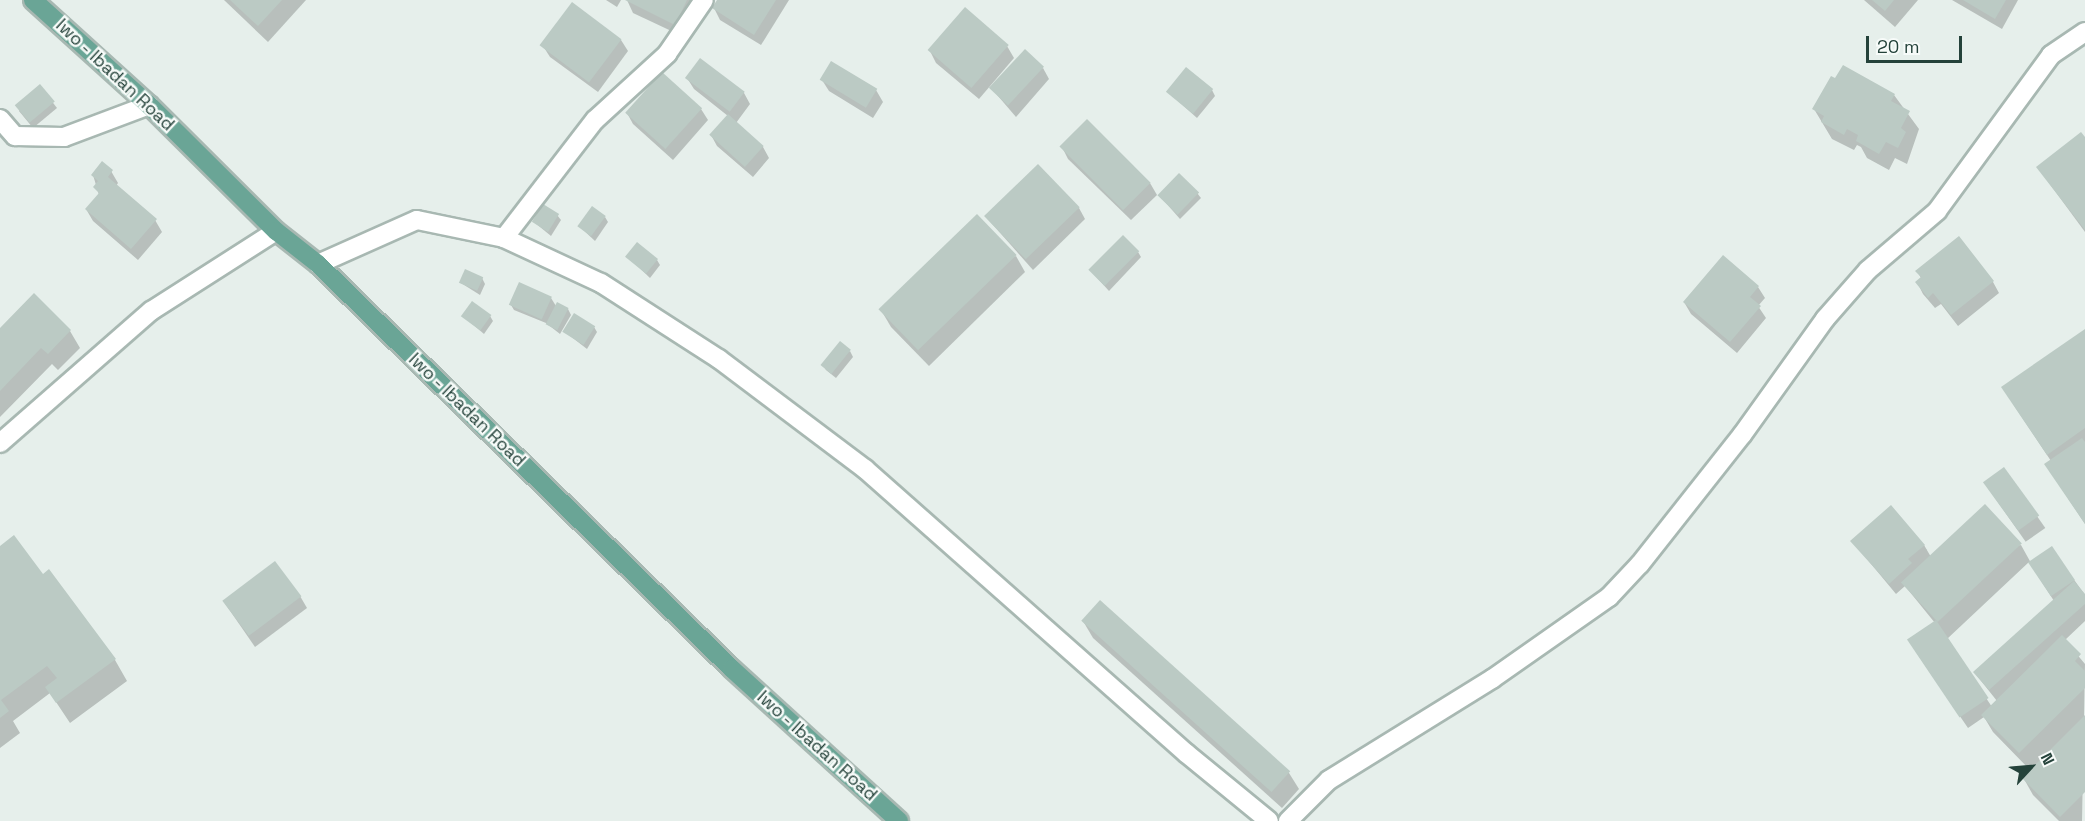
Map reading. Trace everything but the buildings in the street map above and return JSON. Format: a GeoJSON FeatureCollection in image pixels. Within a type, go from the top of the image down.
{"type":"FeatureCollection","features":[{"type":"Feature","properties":{"kind":"main road","name":"Iwo - Ibadan Road"},"geometry":{"type":"LineString","coordinates":[[33,0],[149,105],[276,231],[318,264],[732,669],[899,821]]}},
{"type":"Feature","properties":{"kind":"street"},"geometry":{"type":"LineString","coordinates":[[504,238],[595,120],[667,54],[704,0]]}},
{"type":"Feature","properties":{"kind":"street"},"geometry":{"type":"LineString","coordinates":[[1288,821],[1329,780],[1492,679],[1609,597],[1640,564],[1742,435],[1825,319],[1868,270],[1937,211],[2051,55],[2085,32]]}},
{"type":"Feature","properties":{"kind":"street"},"geometry":{"type":"LineString","coordinates":[[0,119],[15,136],[64,137],[149,105]]}},
{"type":"Feature","properties":{"kind":"street"},"geometry":{"type":"LineString","coordinates":[[318,264],[417,220],[504,238],[602,283],[719,359],[865,469],[1186,753],[1269,821]]}},
{"type":"Feature","properties":{"kind":"street"},"geometry":{"type":"LineString","coordinates":[[0,442],[151,310],[276,231]]}}]}
